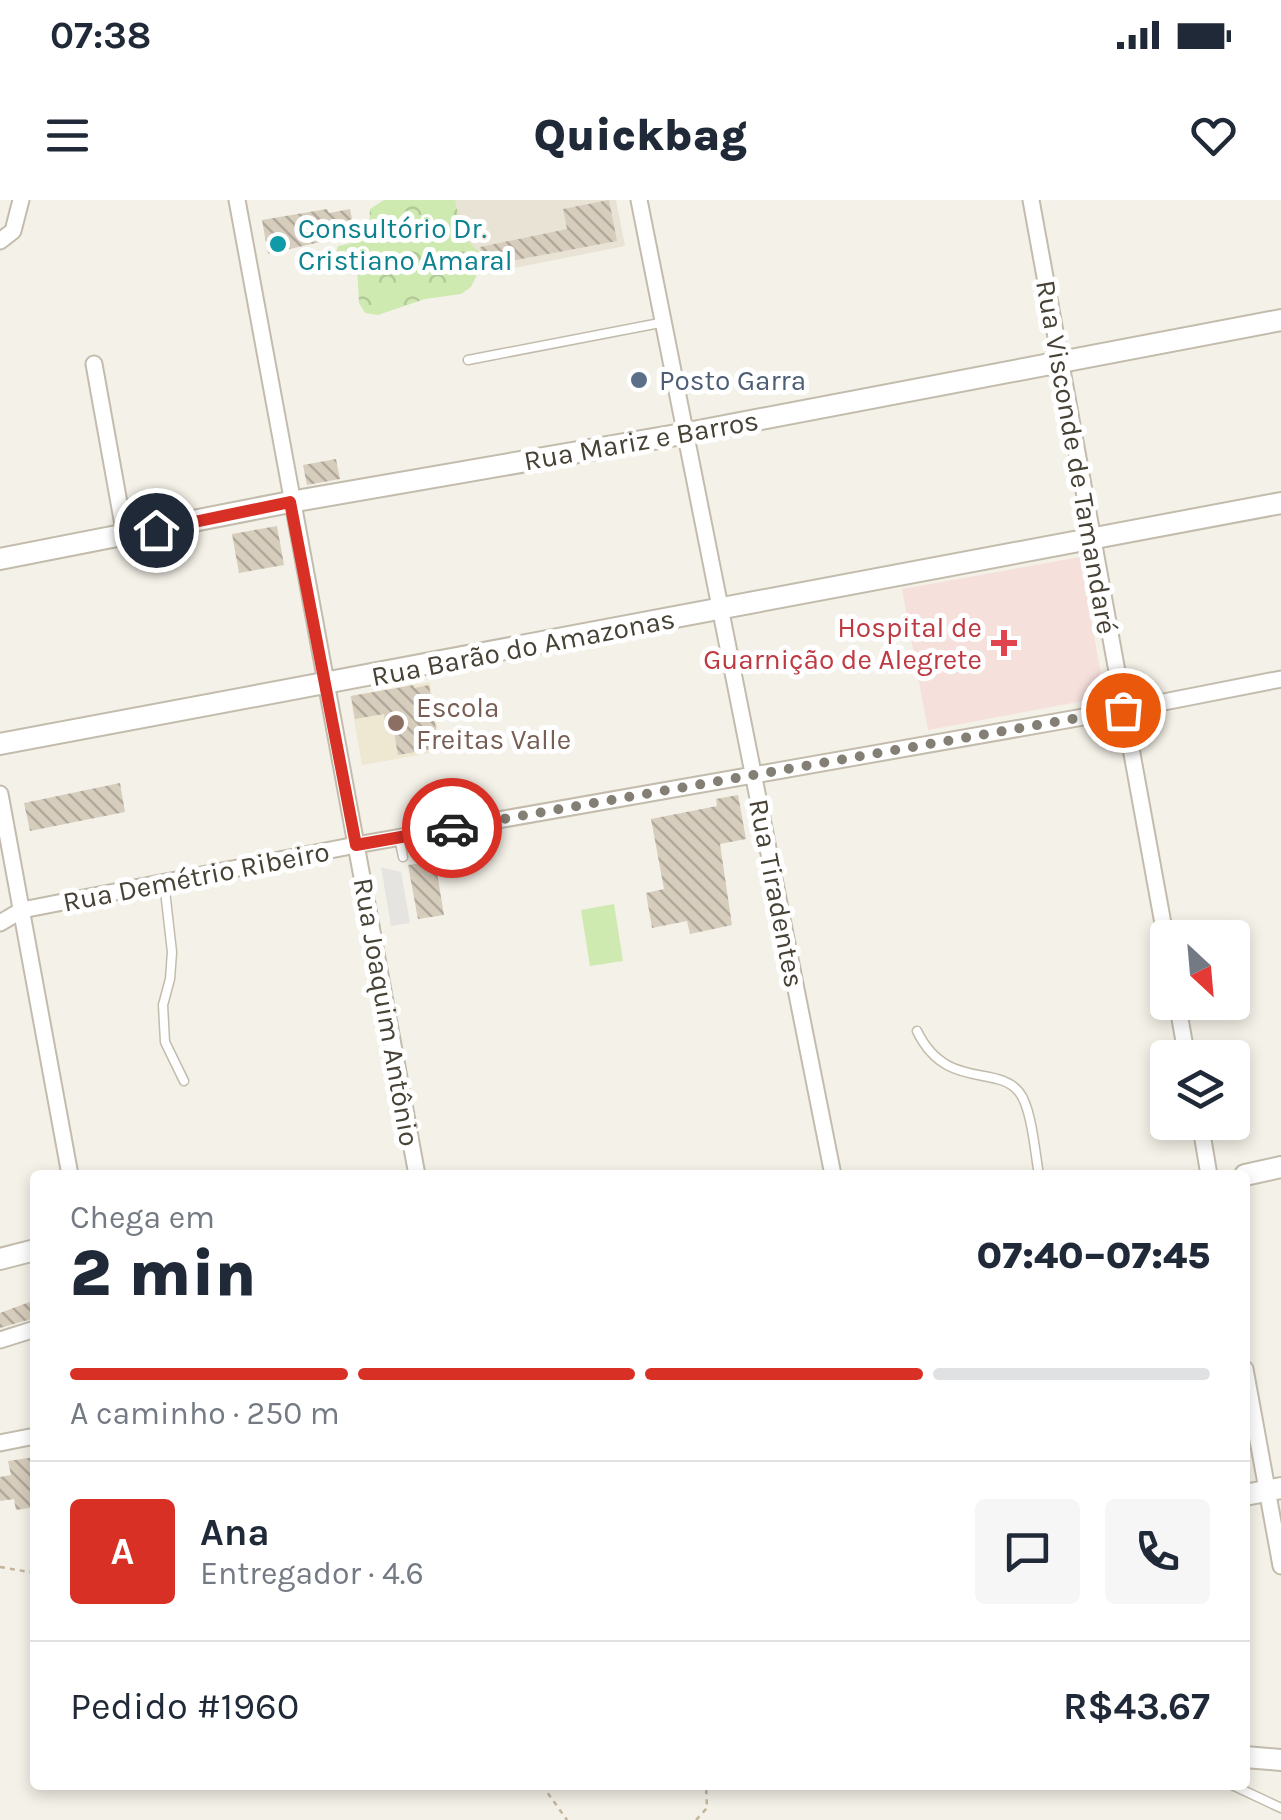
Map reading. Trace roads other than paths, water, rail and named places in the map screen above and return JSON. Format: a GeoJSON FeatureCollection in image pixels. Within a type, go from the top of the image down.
{"type":"FeatureCollection","features":[{"type":"Feature","properties":{"kind":"street"},"geometry":{"type":"LineString","coordinates":[[0,241],[12,231],[21,200]]}},
{"type":"Feature","properties":{"kind":"street","name":"Rua Joaquim Antônio"},"geometry":{"type":"LineString","coordinates":[[237,200],[416,1170]]}},
{"type":"Feature","properties":{"kind":"street","name":"Rua Tiradentes"},"geometry":{"type":"LineString","coordinates":[[639,200],[832,1170]]}},
{"type":"Feature","properties":{"kind":"street","name":"Rua Visconde de Tamandaré"},"geometry":{"type":"LineString","coordinates":[[1031,200],[1162,920]]}},
{"type":"Feature","properties":{"kind":"street","name":"Rua Mariz e Barros"},"geometry":{"type":"LineString","coordinates":[[0,559],[1281,320]]}},
{"type":"Feature","properties":{"kind":"street"},"geometry":{"type":"LineString","coordinates":[[94,364],[126,536]]}},
{"type":"Feature","properties":{"kind":"street","name":"Rua Barão do Amazonas"},"geometry":{"type":"LineString","coordinates":[[0,744],[1281,503]]}},
{"type":"Feature","properties":{"kind":"street","name":"Rua Demétrio Ribeiro"},"geometry":{"type":"LineString","coordinates":[[0,923],[22,910],[356,845],[1281,679]]}},
{"type":"Feature","properties":{"kind":"street"},"geometry":{"type":"LineString","coordinates":[[0,794],[69,1170]]}},
{"type":"Feature","properties":{"kind":"street"},"geometry":{"type":"LineString","coordinates":[[1203,1140],[1208,1170]]}},
{"type":"Feature","properties":{"kind":"street"},"geometry":{"type":"LineString","coordinates":[[1250,1174],[1281,1168]]}},
{"type":"Feature","properties":{"kind":"street"},"geometry":{"type":"LineString","coordinates":[[0,1260],[30,1251]]}},
{"type":"Feature","properties":{"kind":"street"},"geometry":{"type":"LineString","coordinates":[[0,1340],[30,1331]]}},
{"type":"Feature","properties":{"kind":"street"},"geometry":{"type":"LineString","coordinates":[[1250,1390],[1274,1490],[1281,1566]]}},
{"type":"Feature","properties":{"kind":"street"},"geometry":{"type":"LineString","coordinates":[[0,1442],[30,1437]]}},
{"type":"Feature","properties":{"kind":"street"},"geometry":{"type":"LineString","coordinates":[[1250,1757],[1281,1760]]}},
{"type":"Feature","properties":{"kind":"lane"},"geometry":{"type":"LineString","coordinates":[[468,360],[665,322]]}},
{"type":"Feature","properties":{"kind":"lane"},"geometry":{"type":"LineString","coordinates":[[399,837],[402,858]]}},
{"type":"Feature","properties":{"kind":"lane"},"geometry":{"type":"LineString","coordinates":[[164,882],[172,952],[163,1006],[165,1042],[184,1081]]}},
{"type":"Feature","properties":{"kind":"lane"},"geometry":{"type":"LineString","coordinates":[[917,1032],[924,1046],[946,1066],[1010,1084],[1020,1092],[1026,1104],[1038,1170]]}},
{"type":"Feature","properties":{"kind":"lane"},"geometry":{"type":"LineString","coordinates":[[1243,1790],[1281,1808]]}},
{"type":"Feature","properties":{"kind":"place","name":"Consultório Dr. Cristiano Amaral"},"geometry":{"type":"Point","coordinates":[278,244]}},
{"type":"Feature","properties":{"kind":"place","name":"Posto Garra"},"geometry":{"type":"Point","coordinates":[639,380]}},
{"type":"Feature","properties":{"kind":"place","name":"Hospital de Guarnição de Alegrete"},"geometry":{"type":"Point","coordinates":[1004,643]}},
{"type":"Feature","properties":{"kind":"place","name":"Escola Freitas Valle"},"geometry":{"type":"Point","coordinates":[396,723]}}]}
